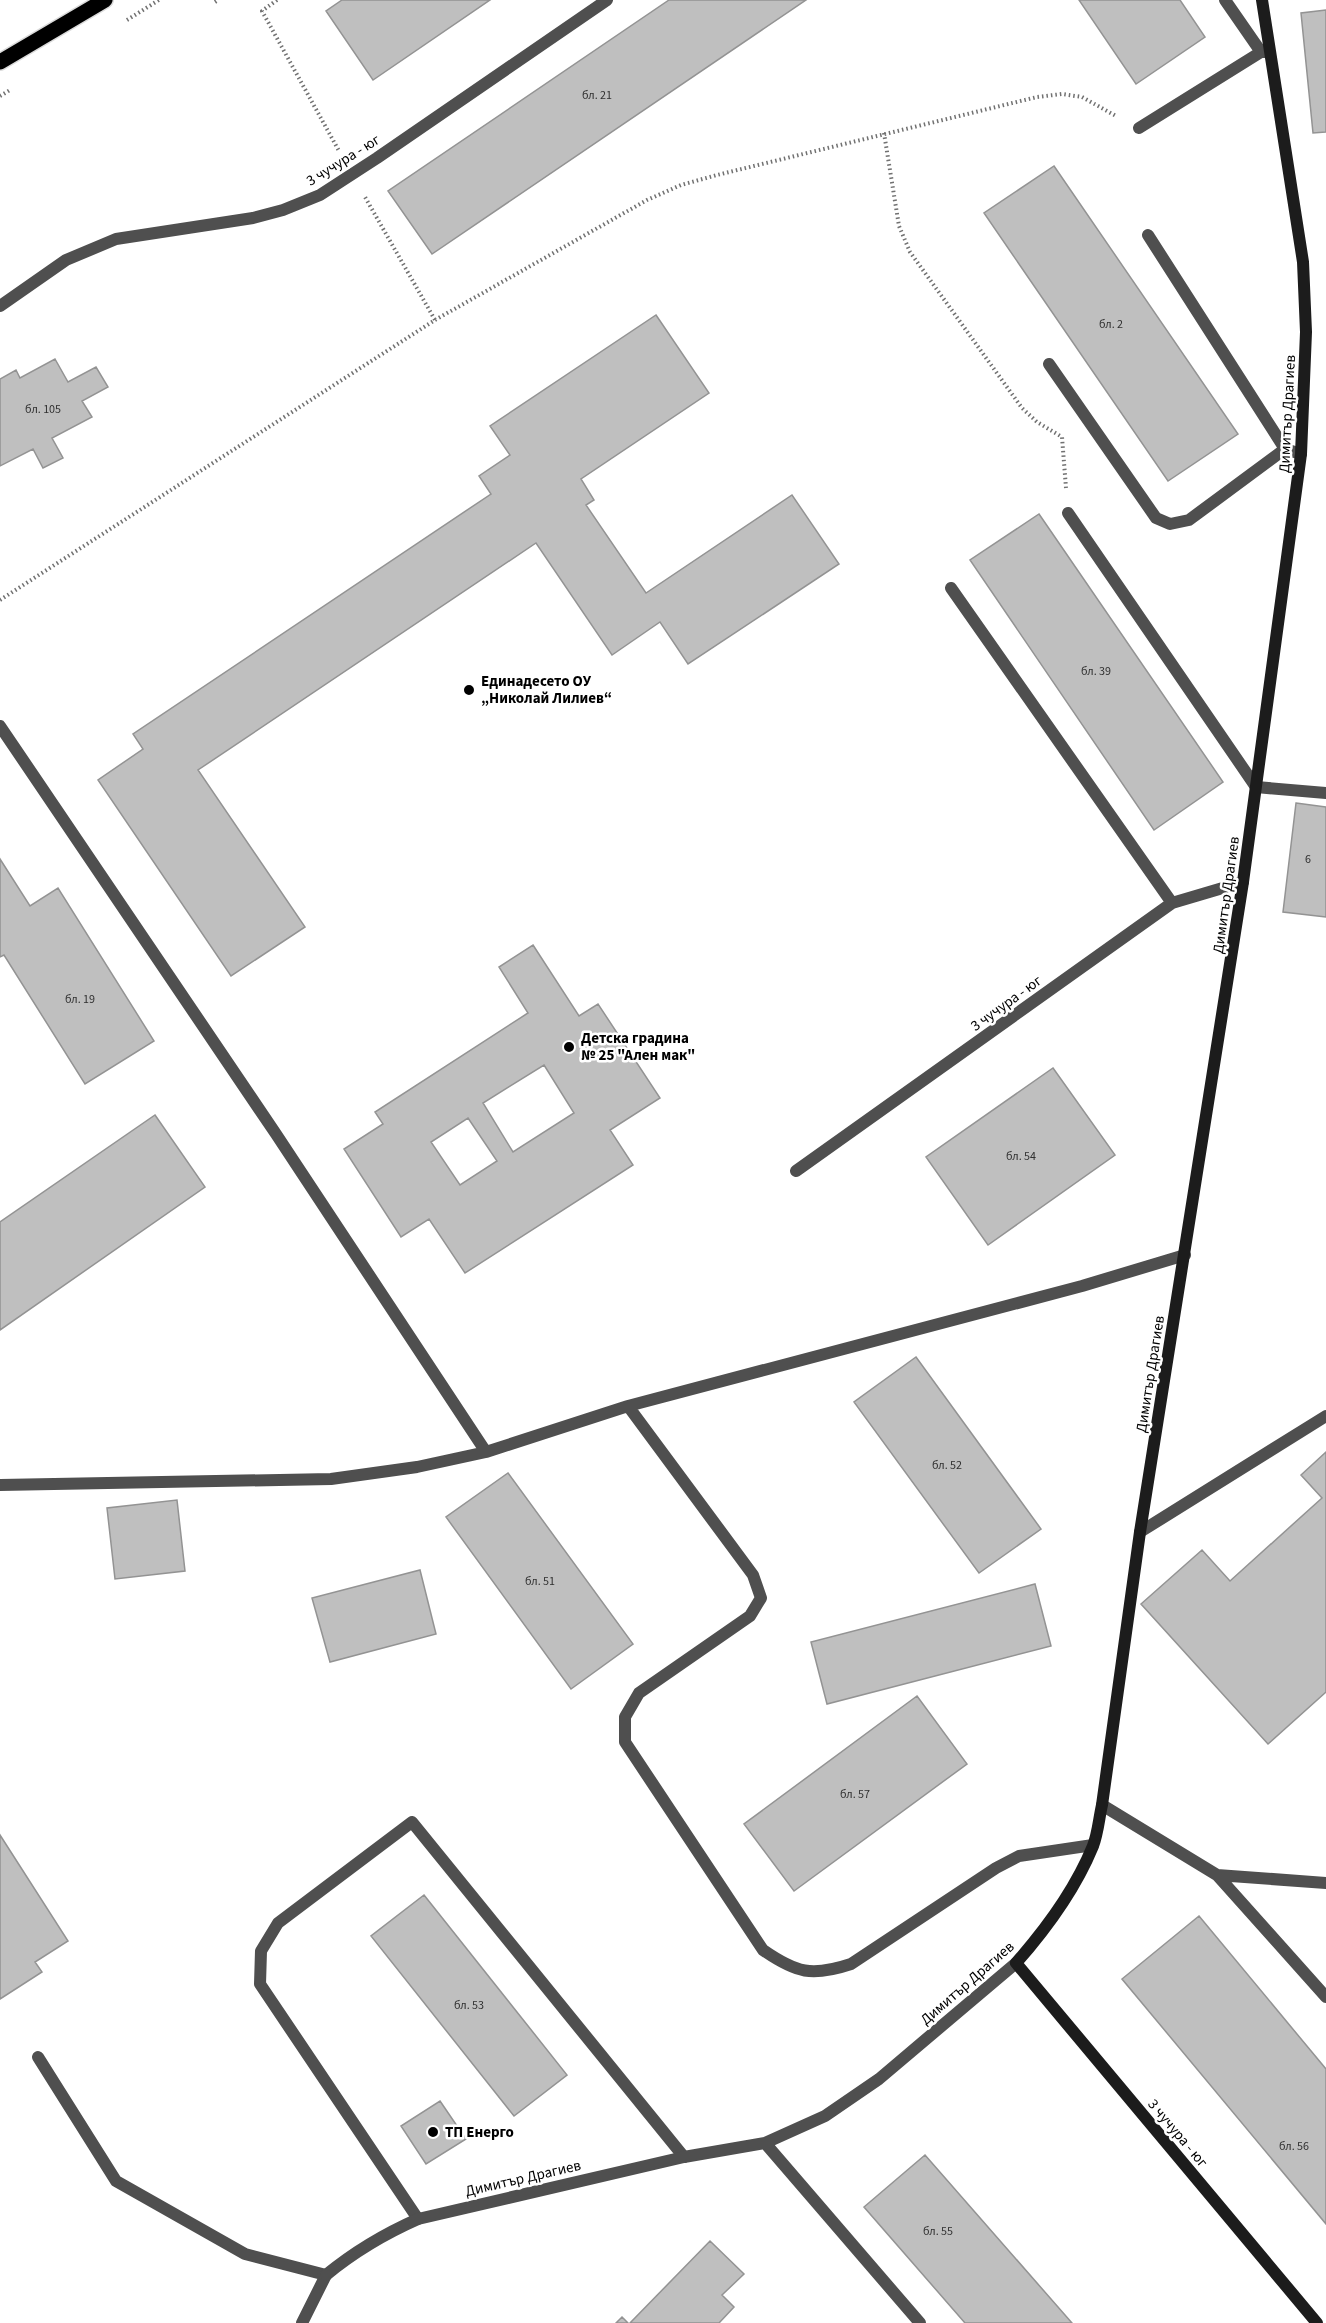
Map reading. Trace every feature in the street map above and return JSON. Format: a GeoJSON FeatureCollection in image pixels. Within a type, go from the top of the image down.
{"type":"FeatureCollection","features":[{"type":"Feature","properties":{"kind":"main road"},"geometry":{"type":"LineString","coordinates":[[0,62],[105,0]]}},
{"type":"Feature","properties":{"kind":"street","name":"3 чучура - юг"},"geometry":{"type":"LineString","coordinates":[[0,306],[66,260],[116,239],[253,218],[283,210],[320,195],[607,0]]}},
{"type":"Feature","properties":{"kind":"street"},"geometry":{"type":"LineString","coordinates":[[1139,128],[1266,52],[1225,0]]}},
{"type":"Feature","properties":{"kind":"street","name":"Димитър Драгиев"},"geometry":{"type":"LineString","coordinates":[[326,2275],[350,2256],[418,2219],[684,2157],[765,2143],[825,2116],[879,2079],[1016,1963],[1045,1930],[1071,1890],[1093,1845],[1102,1805],[1140,1532],[1243,882],[1301,454],[1306,332],[1303,262],[1266,52],[1262,0]]}},
{"type":"Feature","properties":{"kind":"street"},"geometry":{"type":"LineString","coordinates":[[1148,235],[1285,449],[1301,454]]}},
{"type":"Feature","properties":{"kind":"street"},"geometry":{"type":"LineString","coordinates":[[1049,364],[1156,518],[1170,524],[1189,520],[1285,449]]}},
{"type":"Feature","properties":{"kind":"street"},"geometry":{"type":"LineString","coordinates":[[1068,513],[1256,787],[1326,793]]}},
{"type":"Feature","properties":{"kind":"street"},"geometry":{"type":"LineString","coordinates":[[951,588],[1172,903]]}},
{"type":"Feature","properties":{"kind":"street"},"geometry":{"type":"LineString","coordinates":[[0,726],[276,1134],[486,1452]]}},
{"type":"Feature","properties":{"kind":"street","name":"3 чучура - юг"},"geometry":{"type":"LineString","coordinates":[[796,1171],[1172,903],[1243,882]]}},
{"type":"Feature","properties":{"kind":"street"},"geometry":{"type":"LineString","coordinates":[[0,1485],[332,1479],[417,1467],[486,1452],[628,1406],[1082,1286],[1185,1255]]}},
{"type":"Feature","properties":{"kind":"street"},"geometry":{"type":"LineString","coordinates":[[628,1406],[753,1575],[761,1598],[750,1616],[639,1693],[625,1717],[625,1742],[763,1950],[786,1966],[808,1972],[830,1972],[851,1964],[996,1868],[1019,1856],[1093,1845]]}},
{"type":"Feature","properties":{"kind":"street"},"geometry":{"type":"LineString","coordinates":[[1140,1532],[1326,1416]]}},
{"type":"Feature","properties":{"kind":"street"},"geometry":{"type":"LineString","coordinates":[[1102,1805],[1217,1875],[1326,1997]]}},
{"type":"Feature","properties":{"kind":"street"},"geometry":{"type":"LineString","coordinates":[[418,2219],[260,1984],[261,1951],[278,1923],[412,1822],[684,2157]]}},
{"type":"Feature","properties":{"kind":"street"},"geometry":{"type":"LineString","coordinates":[[1217,1875],[1326,1883]]}},
{"type":"Feature","properties":{"kind":"street","name":"3 чучура - юг"},"geometry":{"type":"LineString","coordinates":[[1016,1963],[1317,2323]]}},
{"type":"Feature","properties":{"kind":"street"},"geometry":{"type":"LineString","coordinates":[[38,2057],[116,2181],[245,2254],[326,2275],[302,2323]]}},
{"type":"Feature","properties":{"kind":"street"},"geometry":{"type":"LineString","coordinates":[[765,2143],[920,2323]]}},
{"type":"Feature","properties":{"kind":"path"},"geometry":{"type":"LineString","coordinates":[[277,0],[262,11],[435,320]]}},
{"type":"Feature","properties":{"kind":"path"},"geometry":{"type":"LineString","coordinates":[[0,600],[435,320],[647,200],[681,185],[1037,97],[1062,94],[1082,97],[1139,128]]}},
{"type":"Feature","properties":{"kind":"path"},"geometry":{"type":"LineString","coordinates":[[884,133],[899,226],[910,252],[1022,408],[1037,422],[1062,437],[1068,513]]}},
{"type":"Feature","properties":{"kind":"building"},"geometry":{"type":"Polygon","coordinates":[[[342,0],[490,0],[373,80],[326,11],[342,0]]]}},
{"type":"Feature","properties":{"kind":"building"},"geometry":{"type":"Polygon","coordinates":[[[669,0],[806,0],[432,254],[388,191],[669,0]]]}},
{"type":"Feature","properties":{"kind":"building"},"geometry":{"type":"Polygon","coordinates":[[[1079,0],[1180,0],[1205,37],[1136,84],[1079,0]]]}},
{"type":"Feature","properties":{"kind":"building"},"geometry":{"type":"Polygon","coordinates":[[[1326,10],[1326,132],[1313,133],[1301,13],[1326,10]]]}},
{"type":"Feature","properties":{"kind":"building"},"geometry":{"type":"Polygon","coordinates":[[[1054,166],[1238,434],[1168,481],[984,213],[1054,166]]]}},
{"type":"Feature","properties":{"kind":"building"},"geometry":{"type":"Polygon","coordinates":[[[656,315],[709,393],[581,479],[594,500],[586,505],[646,593],[792,495],[839,564],[688,664],[660,622],[612,655],[536,543],[198,770],[305,927],[231,976],[98,780],[143,749],[133,734],[491,494],[479,476],[510,455],[490,426],[656,315]]]}},
{"type":"Feature","properties":{"kind":"building"},"geometry":{"type":"Polygon","coordinates":[[[55,359],[68,382],[96,367],[108,387],[82,401],[92,417],[52,438],[63,458],[43,468],[33,449],[0,466],[0,379],[16,370],[20,378],[55,359]]]}},
{"type":"Feature","properties":{"kind":"building"},"geometry":{"type":"Polygon","coordinates":[[[1039,514],[1223,782],[1154,830],[970,560],[1039,514]]]}},
{"type":"Feature","properties":{"kind":"building"},"geometry":{"type":"Polygon","coordinates":[[[1296,803],[1326,807],[1326,917],[1283,912],[1296,803]]]}},
{"type":"Feature","properties":{"kind":"building"},"geometry":{"type":"Polygon","coordinates":[[[0,859],[30,906],[58,888],[154,1041],[85,1084],[4,955],[0,957],[0,859]]]}},
{"type":"Feature","properties":{"kind":"building"},"geometry":{"type":"Polygon","coordinates":[[[533,945],[579,1016],[598,1004],[660,1098],[610,1130],[633,1165],[465,1273],[429,1219],[401,1237],[344,1149],[383,1124],[375,1112],[528,1013],[499,967],[533,945]],[[544,1065],[483,1103],[513,1152],[574,1113],[544,1065]],[[468,1118],[431,1142],[460,1185],[497,1161],[468,1118]]]}},
{"type":"Feature","properties":{"kind":"building"},"geometry":{"type":"Polygon","coordinates":[[[1053,1068],[1115,1155],[988,1245],[926,1157],[1053,1068]]]}},
{"type":"Feature","properties":{"kind":"building"},"geometry":{"type":"Polygon","coordinates":[[[155,1115],[205,1187],[0,1330],[0,1222],[155,1115]]]}},
{"type":"Feature","properties":{"kind":"building"},"geometry":{"type":"Polygon","coordinates":[[[916,1357],[1041,1529],[979,1573],[854,1402],[916,1357]]]}},
{"type":"Feature","properties":{"kind":"building"},"geometry":{"type":"Polygon","coordinates":[[[1326,1452],[1326,1692],[1268,1744],[1141,1604],[1202,1550],[1230,1581],[1322,1498],[1301,1475],[1326,1452]]]}},
{"type":"Feature","properties":{"kind":"building"},"geometry":{"type":"Polygon","coordinates":[[[508,1473],[633,1644],[571,1689],[446,1517],[508,1473]]]}},
{"type":"Feature","properties":{"kind":"building"},"geometry":{"type":"Polygon","coordinates":[[[177,1500],[185,1571],[115,1579],[107,1508],[177,1500]]]}},
{"type":"Feature","properties":{"kind":"building"},"geometry":{"type":"Polygon","coordinates":[[[420,1570],[436,1634],[330,1662],[312,1598],[420,1570]]]}},
{"type":"Feature","properties":{"kind":"building"},"geometry":{"type":"Polygon","coordinates":[[[1035,1584],[1051,1646],[827,1704],[811,1642],[1035,1584]]]}},
{"type":"Feature","properties":{"kind":"building"},"geometry":{"type":"Polygon","coordinates":[[[917,1696],[967,1764],[794,1891],[744,1824],[917,1696]]]}},
{"type":"Feature","properties":{"kind":"building"},"geometry":{"type":"Polygon","coordinates":[[[0,1835],[68,1941],[35,1962],[42,1972],[0,1999],[0,1835]]]}},
{"type":"Feature","properties":{"kind":"building"},"geometry":{"type":"Polygon","coordinates":[[[424,1895],[567,2075],[514,2116],[371,1936],[424,1895]]]}},
{"type":"Feature","properties":{"kind":"building"},"geometry":{"type":"Polygon","coordinates":[[[1199,1916],[1326,2069],[1326,2224],[1122,1979],[1199,1916]]]}},
{"type":"Feature","properties":{"kind":"building","name":"ТП Енерго"},"geometry":{"type":"Polygon","coordinates":[[[440,2101],[466,2139],[426,2164],[401,2126],[440,2101]]]}},
{"type":"Feature","properties":{"kind":"building"},"geometry":{"type":"Polygon","coordinates":[[[925,2155],[1072,2323],[965,2323],[864,2207],[925,2155]]]}},
{"type":"Feature","properties":{"kind":"building"},"geometry":{"type":"Polygon","coordinates":[[[710,2241],[744,2274],[722,2295],[734,2307],[719,2323],[630,2323],[710,2241]]]}},
{"type":"Feature","properties":{"kind":"building"},"geometry":{"type":"Polygon","coordinates":[[[622,2317],[628,2323],[616,2323],[622,2317]]]}},
{"type":"Feature","properties":{"kind":"place","name":"Единадесето ОУ „Николай Лилиев“"},"geometry":{"type":"Point","coordinates":[469,690]}},
{"type":"Feature","properties":{"kind":"place","name":"Детска градина № 25 \"Ален мак\""},"geometry":{"type":"Point","coordinates":[569,1047]}},
{"type":"Feature","properties":{"kind":"place","name":"ТП Енерго"},"geometry":{"type":"Point","coordinates":[433,2132]}}]}
